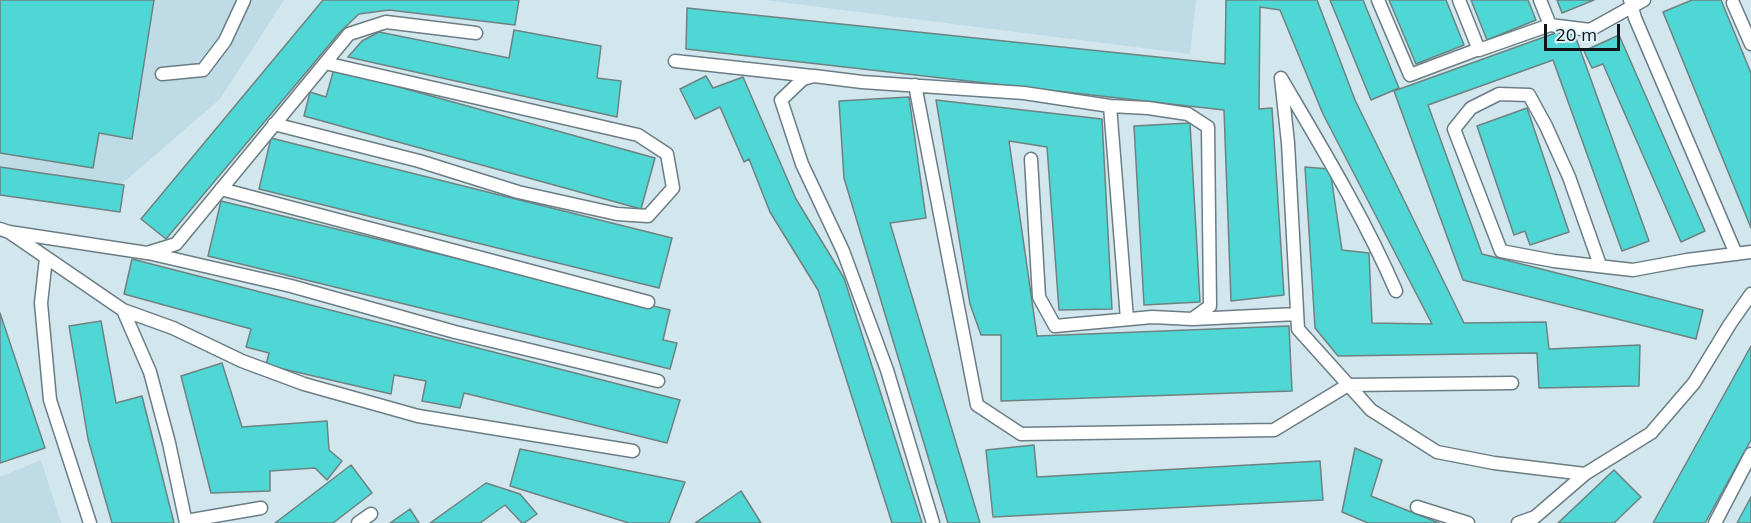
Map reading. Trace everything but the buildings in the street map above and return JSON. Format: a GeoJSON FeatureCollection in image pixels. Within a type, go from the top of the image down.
{"type":"FeatureCollection","features":[{"type":"Feature","properties":{"kind":"lane"},"geometry":{"type":"LineString","coordinates":[[162,74],[203,70],[225,41],[244,0]]}},
{"type":"Feature","properties":{"kind":"lane"},"geometry":{"type":"LineString","coordinates":[[1378,0],[1410,75],[1550,25],[1590,30],[1631,4],[1644,0]]}},
{"type":"Feature","properties":{"kind":"lane"},"geometry":{"type":"LineString","coordinates":[[1459,0],[1479,49]]}},
{"type":"Feature","properties":{"kind":"lane"},"geometry":{"type":"LineString","coordinates":[[1540,0],[1550,25]]}},
{"type":"Feature","properties":{"kind":"lane"},"geometry":{"type":"LineString","coordinates":[[1733,3],[1751,44]]}},
{"type":"Feature","properties":{"kind":"lane"},"geometry":{"type":"LineString","coordinates":[[1631,4],[1736,254]]}},
{"type":"Feature","properties":{"kind":"lane"},"geometry":{"type":"LineString","coordinates":[[147,253],[176,244],[349,34],[386,22],[476,33]]}},
{"type":"Feature","properties":{"kind":"lane"},"geometry":{"type":"LineString","coordinates":[[675,61],[862,82],[1024,93],[1110,106],[1148,108],[1188,114],[1208,127],[1210,306],[1192,319]]}},
{"type":"Feature","properties":{"kind":"lane"},"geometry":{"type":"LineString","coordinates":[[274,124],[418,160],[518,192],[618,214],[648,216],[673,188],[667,154],[638,135],[325,63]]}},
{"type":"Feature","properties":{"kind":"lane"},"geometry":{"type":"LineString","coordinates":[[814,76],[803,80],[781,100],[802,164],[843,251],[887,370],[933,523]]}},
{"type":"Feature","properties":{"kind":"lane"},"geometry":{"type":"LineString","coordinates":[[1396,291],[1378,250],[1333,165],[1281,78],[1289,154],[1298,329],[1371,410],[1437,452],[1585,474]]}},
{"type":"Feature","properties":{"kind":"lane"},"geometry":{"type":"LineString","coordinates":[[915,86],[977,405],[1021,434],[1274,430],[1348,385],[1512,382]]}},
{"type":"Feature","properties":{"kind":"lane"},"geometry":{"type":"LineString","coordinates":[[1600,265],[1569,177],[1529,95],[1498,94],[1471,108],[1454,129],[1501,251],[1554,261],[1633,270],[1751,252]]}},
{"type":"Feature","properties":{"kind":"lane"},"geometry":{"type":"LineString","coordinates":[[1110,106],[1127,319]]}},
{"type":"Feature","properties":{"kind":"lane"},"geometry":{"type":"LineString","coordinates":[[1031,159],[1039,297],[1055,326],[1152,317],[1192,319],[1297,314]]}},
{"type":"Feature","properties":{"kind":"lane"},"geometry":{"type":"LineString","coordinates":[[221,189],[648,302]]}},
{"type":"Feature","properties":{"kind":"lane"},"geometry":{"type":"LineString","coordinates":[[4,231],[147,253],[291,286],[455,332],[658,381]]}},
{"type":"Feature","properties":{"kind":"lane"},"geometry":{"type":"LineString","coordinates":[[4,231],[123,310],[173,328],[242,361],[304,384],[428,417],[633,451]]}},
{"type":"Feature","properties":{"kind":"lane"},"geometry":{"type":"LineString","coordinates":[[46,258],[41,303],[50,400],[90,523]]}},
{"type":"Feature","properties":{"kind":"lane"},"geometry":{"type":"LineString","coordinates":[[1518,523],[1535,517],[1585,474],[1651,433],[1694,383],[1751,294]]}},
{"type":"Feature","properties":{"kind":"lane"},"geometry":{"type":"LineString","coordinates":[[123,310],[150,372],[169,443],[186,522],[261,508]]}},
{"type":"Feature","properties":{"kind":"lane"},"geometry":{"type":"LineString","coordinates":[[1715,523],[1751,454]]}},
{"type":"Feature","properties":{"kind":"lane"},"geometry":{"type":"LineString","coordinates":[[1416,507],[1468,523]]}},
{"type":"Feature","properties":{"kind":"lane"},"geometry":{"type":"LineString","coordinates":[[358,523],[370,514]]}},
{"type":"Feature","properties":{"kind":"shaded area"},"geometry":{"type":"Polygon","coordinates":[[[0,0],[284,0],[220,99],[117,188],[0,171],[0,0]]]}},
{"type":"Feature","properties":{"kind":"shaded area"},"geometry":{"type":"Polygon","coordinates":[[[764,0],[1196,0],[1190,54],[764,0]]]}},
{"type":"Feature","properties":{"kind":"shaded area"},"geometry":{"type":"Polygon","coordinates":[[[41,460],[61,523],[0,523],[0,477],[41,460]]]}}]}
